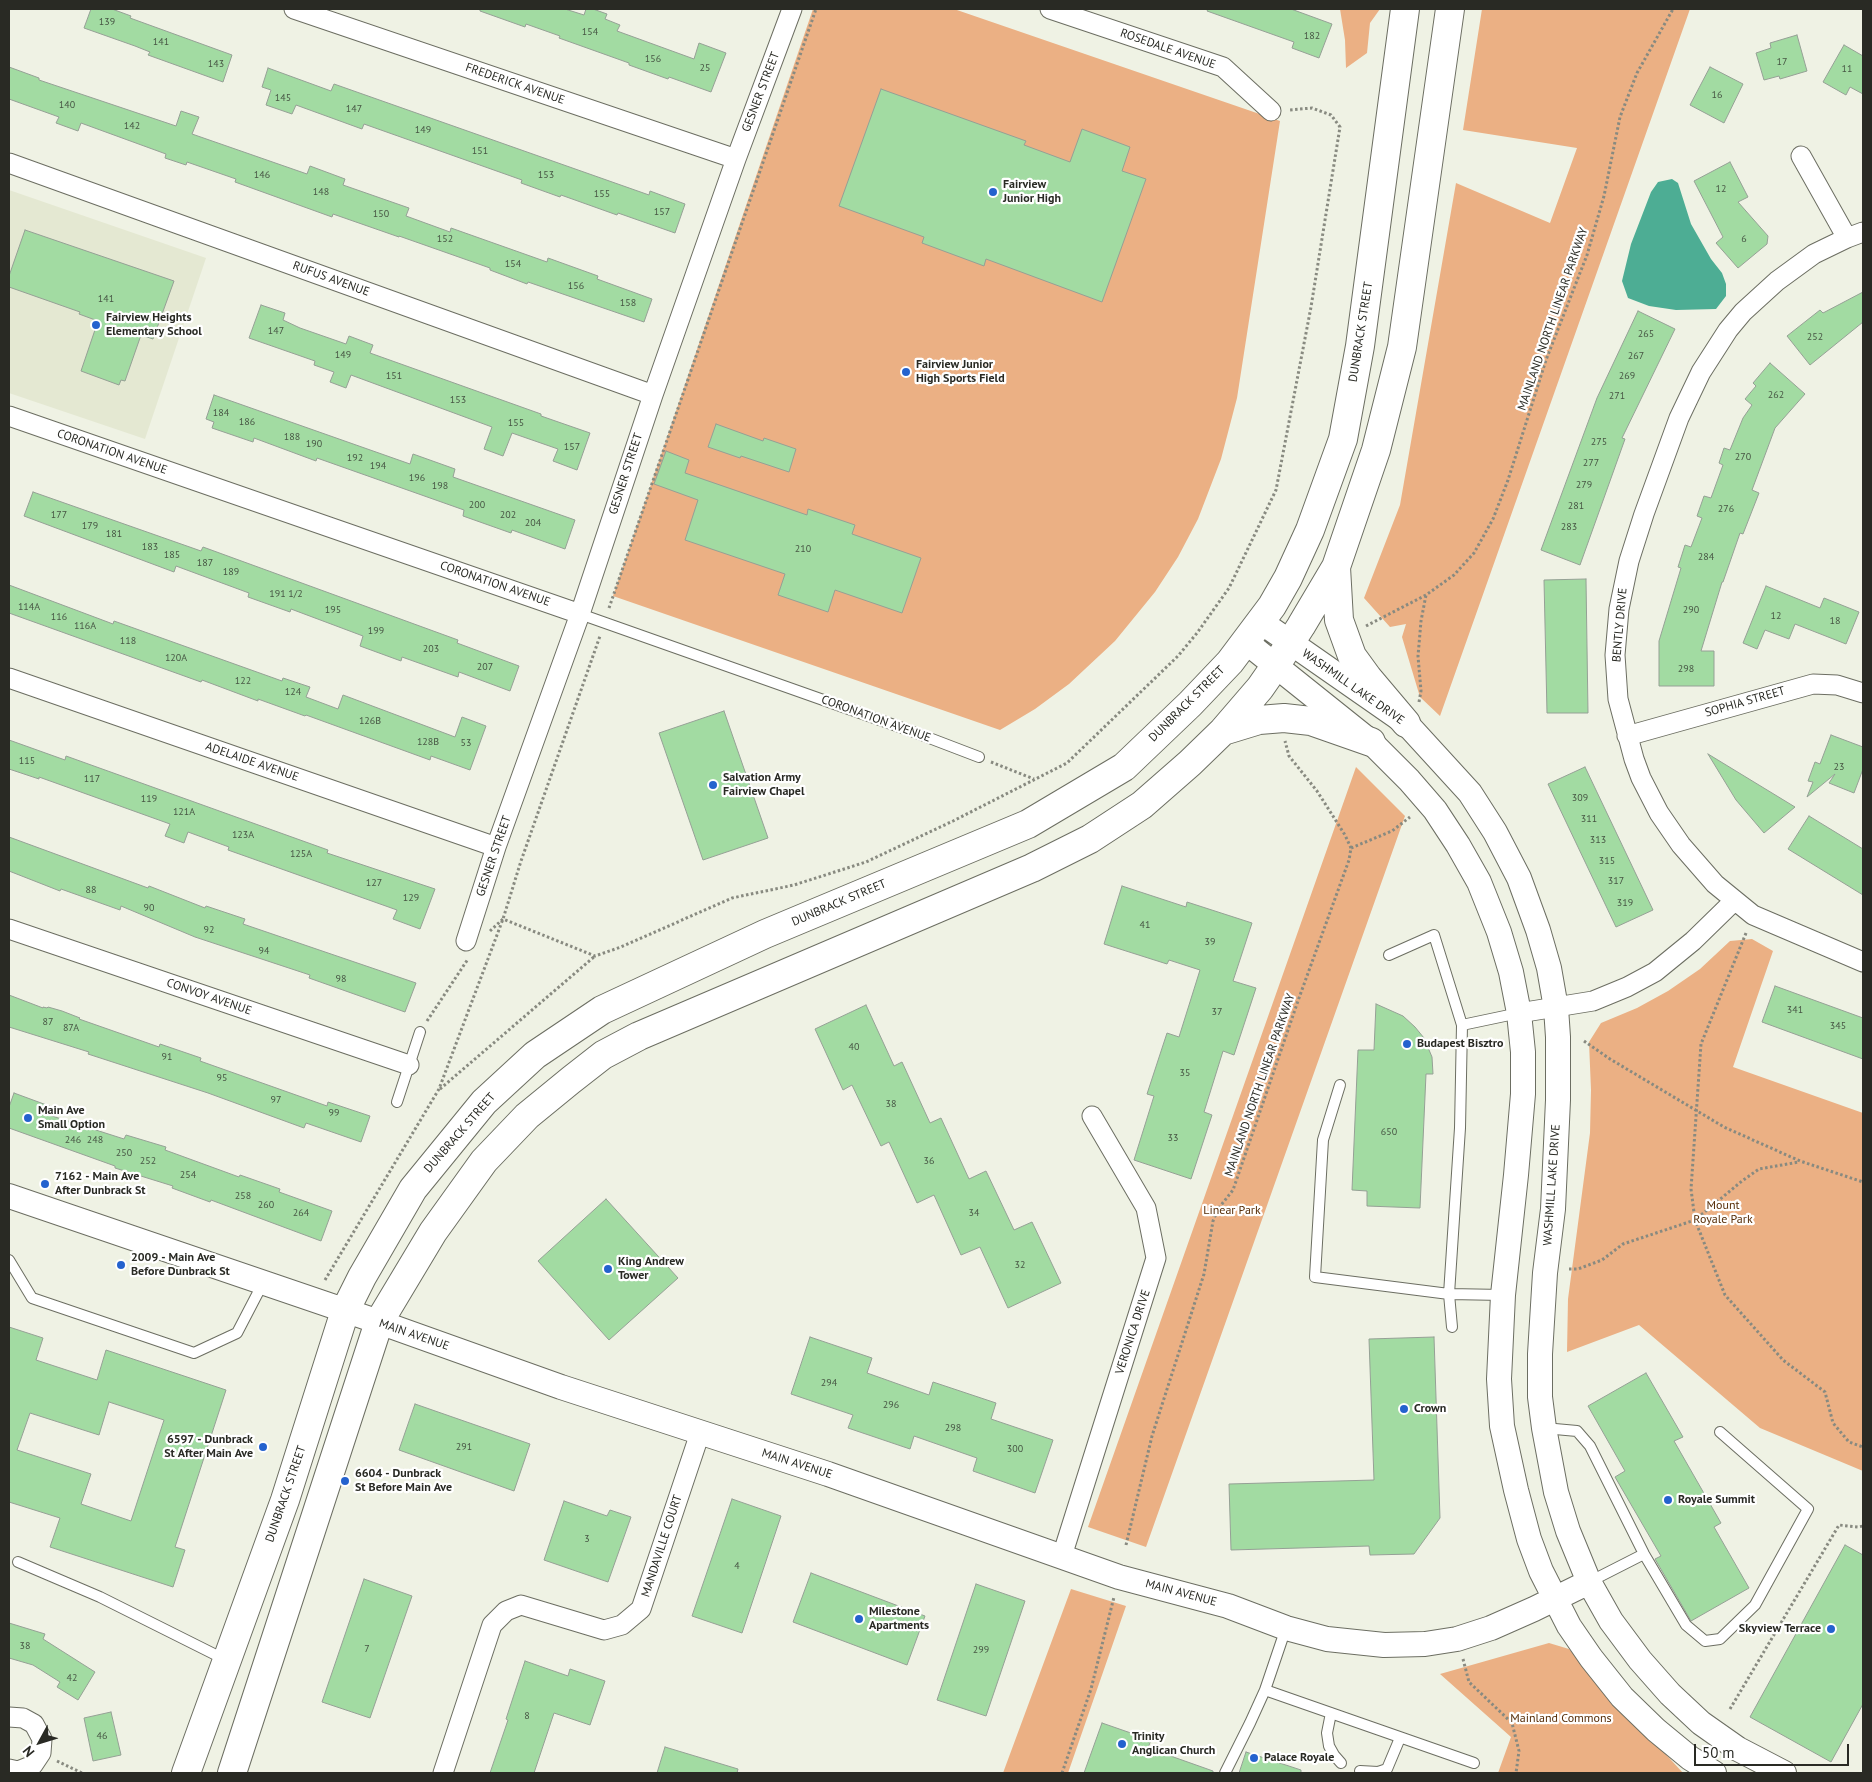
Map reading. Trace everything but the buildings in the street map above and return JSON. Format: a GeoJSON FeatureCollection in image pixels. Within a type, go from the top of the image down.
{"type":"FeatureCollection","features":[{"type":"Feature","properties":{"kind":"main road","name":"DUNBRACK STREET"},"geometry":{"type":"LineString","coordinates":[[186,1773],[285,1500],[345,1311],[362,1276],[413,1189],[484,1102],[535,1054],[602,1010],[765,934],[1028,824],[1124,767],[1190,704],[1230,662],[1254,632],[1288,578],[1310,530],[1342,439],[1360,346],[1406,9]]}},
{"type":"Feature","properties":{"kind":"main road"},"geometry":{"type":"LineString","coordinates":[[232,1773],[379,1322],[432,1232],[484,1161],[528,1116],[603,1055],[638,1036],[1032,868],[1090,838],[1142,805],[1190,763],[1223,731],[1260,688],[1336,567],[1376,450],[1402,347],[1450,9]]}},
{"type":"Feature","properties":{"kind":"main road"},"geometry":{"type":"LineString","coordinates":[[1336,567],[1339,620],[1352,656],[1368,678],[1412,713]]}},
{"type":"Feature","properties":{"kind":"main road"},"geometry":{"type":"LineString","coordinates":[[1223,731],[1259,720],[1284,718],[1310,721],[1371,742]]}},
{"type":"Feature","properties":{"kind":"street","name":"FREDERICK AVENUE"},"geometry":{"type":"LineString","coordinates":[[294,9],[736,159]]}},
{"type":"Feature","properties":{"kind":"street","name":"GESNER STREET"},"geometry":{"type":"LineString","coordinates":[[467,950],[496,847],[580,614],[653,395],[736,159],[792,9]]}},
{"type":"Feature","properties":{"kind":"street","name":"ROSEDALE AVENUE"},"geometry":{"type":"LineString","coordinates":[[1050,9],[1223,67],[1271,111]]}},
{"type":"Feature","properties":{"kind":"street"},"geometry":{"type":"LineString","coordinates":[[1801,156],[1855,235]]}},
{"type":"Feature","properties":{"kind":"street","name":"RUFUS AVENUE"},"geometry":{"type":"LineString","coordinates":[[9,163],[653,395]]}},
{"type":"Feature","properties":{"kind":"street","name":"BENTLY DRIVE"},"geometry":{"type":"LineString","coordinates":[[1855,235],[1814,254],[1766,291],[1743,312],[1710,358],[1679,418],[1631,553],[1619,609],[1616,640],[1616,678],[1618,699],[1627,736],[1641,778],[1669,829],[1704,873],[1753,916],[1863,962]]}},
{"type":"Feature","properties":{"kind":"street","name":"CORONATION AVENUE"},"geometry":{"type":"LineString","coordinates":[[9,416],[580,614]]}},
{"type":"Feature","properties":{"kind":"street","name":"WASHMILL LAKE DRIVE"},"geometry":{"type":"LineString","coordinates":[[1254,632],[1283,654],[1409,780],[1435,810],[1479,882],[1499,932],[1511,972],[1519,1013],[1523,1052],[1523,1094],[1503,1295],[1499,1379],[1502,1426],[1516,1490],[1529,1539],[1554,1600],[1590,1658],[1622,1697],[1656,1730],[1690,1758],[1714,1773]]}},
{"type":"Feature","properties":{"kind":"street","name":"WASHMILL LAKE DRIVE"},"geometry":{"type":"LineString","coordinates":[[1283,654],[1412,713],[1470,793],[1495,832],[1519,878],[1538,930],[1549,968],[1556,1008],[1558,1037],[1558,1100],[1553,1209],[1545,1273],[1540,1354],[1540,1397],[1556,1492],[1568,1531],[1589,1582],[1611,1621],[1640,1660],[1670,1694],[1702,1723],[1738,1749],[1784,1773]]}},
{"type":"Feature","properties":{"kind":"street","name":"ADELAIDE AVENUE"},"geometry":{"type":"LineString","coordinates":[[9,678],[496,847]]}},
{"type":"Feature","properties":{"kind":"street","name":"SOPHIA STREET"},"geometry":{"type":"LineString","coordinates":[[1627,736],[1813,684],[1837,685],[1863,692]]}},
{"type":"Feature","properties":{"kind":"street"},"geometry":{"type":"LineString","coordinates":[[1519,1013],[1593,1001],[1627,987],[1655,972],[1693,940],[1734,901]]}},
{"type":"Feature","properties":{"kind":"street","name":"CONVOY AVENUE"},"geometry":{"type":"LineString","coordinates":[[9,929],[409,1065]]}},
{"type":"Feature","properties":{"kind":"street","name":"VERONICA DRIVE"},"geometry":{"type":"LineString","coordinates":[[1062,1556],[1156,1258],[1146,1208],[1092,1116]]}},
{"type":"Feature","properties":{"kind":"street","name":"MAIN AVENUE"},"geometry":{"type":"LineString","coordinates":[[9,1196],[379,1322],[561,1387],[828,1474],[1119,1577],[1228,1606],[1286,1628],[1327,1639],[1384,1645],[1425,1644],[1457,1639],[1491,1628],[1589,1582]]}},
{"type":"Feature","properties":{"kind":"street","name":"MANDAVILLE COURT"},"geometry":{"type":"LineString","coordinates":[[443,1773],[492,1625],[506,1611],[521,1605],[604,1630],[622,1626],[641,1610],[700,1433]]}},
{"type":"Feature","properties":{"kind":"street"},"geometry":{"type":"LineString","coordinates":[[9,1717],[23,1718],[34,1724],[42,1739],[41,1753],[32,1765],[18,1771],[9,1769]]}},
{"type":"Feature","properties":{"kind":"lane","name":"CORONATION AVENUE"},"geometry":{"type":"LineString","coordinates":[[580,614],[979,757]]}},
{"type":"Feature","properties":{"kind":"lane"},"geometry":{"type":"LineString","coordinates":[[1389,955],[1434,935],[1462,1024],[1460,1128],[1449,1294],[1452,1328]]}},
{"type":"Feature","properties":{"kind":"lane"},"geometry":{"type":"LineString","coordinates":[[1462,1024],[1519,1013]]}},
{"type":"Feature","properties":{"kind":"lane"},"geometry":{"type":"LineString","coordinates":[[397,1102],[420,1032]]}},
{"type":"Feature","properties":{"kind":"lane"},"geometry":{"type":"LineString","coordinates":[[1340,1085],[1323,1140],[1315,1277],[1449,1294],[1503,1295]]}},
{"type":"Feature","properties":{"kind":"lane"},"geometry":{"type":"LineString","coordinates":[[9,1260],[32,1298],[194,1353],[237,1333],[263,1283]]}},
{"type":"Feature","properties":{"kind":"lane"},"geometry":{"type":"LineString","coordinates":[[1544,1428],[1576,1431],[1590,1446],[1644,1554],[1686,1625],[1705,1641],[1720,1639],[1755,1605],[1808,1509],[1720,1432]]}},
{"type":"Feature","properties":{"kind":"lane"},"geometry":{"type":"LineString","coordinates":[[1589,1582],[1644,1554]]}},
{"type":"Feature","properties":{"kind":"lane"},"geometry":{"type":"LineString","coordinates":[[18,1562],[100,1597],[226,1661]]}},
{"type":"Feature","properties":{"kind":"lane"},"geometry":{"type":"LineString","coordinates":[[1224,1773],[1265,1690],[1286,1628]]}},
{"type":"Feature","properties":{"kind":"lane"},"geometry":{"type":"LineString","coordinates":[[1265,1690],[1474,1763]]}},
{"type":"Feature","properties":{"kind":"lane"},"geometry":{"type":"LineString","coordinates":[[1331,1713],[1327,1733],[1329,1746],[1341,1763]]}},
{"type":"Feature","properties":{"kind":"lane"},"geometry":{"type":"LineString","coordinates":[[1360,1771],[1378,1772],[1387,1769],[1400,1738]]}},
{"type":"Feature","properties":{"kind":"path","name":"MAINLAND NORTH LINEAR PARKWAY"},"geometry":{"type":"LineString","coordinates":[[1363,628],[1426,595],[1454,574],[1474,553],[1493,519],[1508,480],[1546,360],[1587,255],[1604,196],[1620,117],[1637,73],[1673,9]]}},
{"type":"Feature","properties":{"kind":"path"},"geometry":{"type":"LineString","coordinates":[[440,1089],[595,956],[621,948],[732,898],[794,885],[866,862],[1035,780],[1067,763],[1178,656],[1229,588],[1276,490],[1311,307],[1340,127],[1331,115],[1312,108],[1271,111]]}},
{"type":"Feature","properties":{"kind":"path"},"geometry":{"type":"LineString","coordinates":[[1412,713],[1421,691],[1418,656],[1421,621],[1426,595]]}},
{"type":"Feature","properties":{"kind":"path"},"geometry":{"type":"LineString","coordinates":[[1284,734],[1290,756],[1317,791],[1345,835],[1351,848],[1392,831],[1410,817]]}},
{"type":"Feature","properties":{"kind":"path"},"geometry":{"type":"LineString","coordinates":[[979,757],[1035,780]]}},
{"type":"Feature","properties":{"kind":"path","name":"MAINLAND NORTH LINEAR PARKWAY"},"geometry":{"type":"LineString","coordinates":[[1126,1545],[1152,1436],[1204,1274],[1213,1221],[1218,1209],[1234,1190],[1299,998],[1349,860],[1351,848]]}},
{"type":"Feature","properties":{"kind":"path"},"geometry":{"type":"LineString","coordinates":[[1753,916],[1701,1044],[1691,1188],[1695,1220],[1725,1295],[1783,1360],[1825,1392],[1833,1423],[1849,1442],[1863,1447]]}},
{"type":"Feature","properties":{"kind":"path"},"geometry":{"type":"LineString","coordinates":[[485,936],[503,919],[595,956]]}},
{"type":"Feature","properties":{"kind":"path"},"geometry":{"type":"LineString","coordinates":[[420,1032],[467,950]]}},
{"type":"Feature","properties":{"kind":"path"},"geometry":{"type":"LineString","coordinates":[[1584,1041],[1696,1112],[1724,1127],[1800,1162],[1863,1182]]}},
{"type":"Feature","properties":{"kind":"path"},"geometry":{"type":"LineString","coordinates":[[1569,1269],[1578,1269],[1602,1260],[1623,1244],[1695,1220],[1759,1169],[1800,1162]]}},
{"type":"Feature","properties":{"kind":"path"},"geometry":{"type":"LineString","coordinates":[[1730,1709],[1839,1525],[1863,1526]]}},
{"type":"Feature","properties":{"kind":"path"},"geometry":{"type":"LineString","coordinates":[[1062,1773],[1091,1689],[1114,1597]]}},
{"type":"Feature","properties":{"kind":"path"},"geometry":{"type":"LineString","coordinates":[[1457,1639],[1469,1682],[1512,1723],[1519,1751],[1516,1773]]}},
{"type":"Feature","properties":{"kind":"path"},"geometry":{"type":"LineString","coordinates":[[41,1753],[82,1773]]}},
{"type":"Feature","properties":{"kind":"shaded area"},"geometry":{"type":"Polygon","coordinates":[[[1672,179],[1678,183],[1691,224],[1711,259],[1722,273],[1726,284],[1726,296],[1716,309],[1676,310],[1649,306],[1628,298],[1622,281],[1631,244],[1651,192],[1658,182],[1672,179]]]}},
{"type":"Feature","properties":{"kind":"shaded area","name":"Fairview Heights Elementary School"},"geometry":{"type":"Polygon","coordinates":[[[9,190],[206,258],[145,439],[9,393],[9,190]]]}},
{"type":"Feature","properties":{"kind":"green space"},"geometry":{"type":"Polygon","coordinates":[[[813,9],[954,9],[1280,121],[1237,398],[1221,459],[1198,519],[1178,557],[1155,592],[1115,641],[1069,684],[1035,709],[1000,730],[613,596],[813,9]]]}},
{"type":"Feature","properties":{"kind":"green space"},"geometry":{"type":"Polygon","coordinates":[[[1340,9],[1380,9],[1370,23],[1367,53],[1346,68],[1345,40],[1340,9]]]}},
{"type":"Feature","properties":{"kind":"green space"},"geometry":{"type":"Polygon","coordinates":[[[1482,9],[1690,9],[1440,716],[1420,697],[1402,637],[1406,624],[1390,627],[1364,598],[1400,505],[1456,183],[1550,223],[1577,148],[1463,130],[1482,9]]]}},
{"type":"Feature","properties":{"kind":"green space","name":"Linear Park"},"geometry":{"type":"Polygon","coordinates":[[[1356,767],[1405,816],[1146,1547],[1088,1527],[1356,767]]]}},
{"type":"Feature","properties":{"kind":"green space","name":"Mount Royale Park"},"geometry":{"type":"Polygon","coordinates":[[[1752,939],[1773,951],[1733,1067],[1863,1113],[1863,1471],[1760,1428],[1639,1325],[1567,1352],[1568,1299],[1590,1133],[1589,1042],[1601,1023],[1637,1008],[1668,991],[1700,969],[1730,941],[1752,939]]]}},
{"type":"Feature","properties":{"kind":"green space"},"geometry":{"type":"Polygon","coordinates":[[[1071,1589],[1126,1606],[1068,1773],[1003,1773],[1071,1589]]]}},
{"type":"Feature","properties":{"kind":"green space","name":"Mainland Commons"},"geometry":{"type":"Polygon","coordinates":[[[1549,1643],[1569,1649],[1683,1773],[1498,1773],[1511,1737],[1440,1674],[1549,1643]]]}},
{"type":"Feature","properties":{"kind":"place","name":"Fairview Junior High"},"geometry":{"type":"Point","coordinates":[993,192]}},
{"type":"Feature","properties":{"kind":"place","name":"Fairview Heights Elementary School"},"geometry":{"type":"Point","coordinates":[96,325]}},
{"type":"Feature","properties":{"kind":"place","name":"Fairview Junior High Sports Field"},"geometry":{"type":"Point","coordinates":[906,372]}},
{"type":"Feature","properties":{"kind":"place","name":"Salvation Army Fairview Chapel"},"geometry":{"type":"Point","coordinates":[713,785]}},
{"type":"Feature","properties":{"kind":"place","name":"Budapest Bisztro"},"geometry":{"type":"Point","coordinates":[1407,1044]}},
{"type":"Feature","properties":{"kind":"place","name":"Main Ave Small Option"},"geometry":{"type":"Point","coordinates":[28,1118]}},
{"type":"Feature","properties":{"kind":"place","name":"7162 - Main Ave After Dunbrack St"},"geometry":{"type":"Point","coordinates":[45,1184]}},
{"type":"Feature","properties":{"kind":"place","name":"2009 - Main Ave Before Dunbrack St"},"geometry":{"type":"Point","coordinates":[121,1265]}},
{"type":"Feature","properties":{"kind":"place","name":"King Andrew Tower"},"geometry":{"type":"Point","coordinates":[608,1269]}},
{"type":"Feature","properties":{"kind":"place","name":"Crown"},"geometry":{"type":"Point","coordinates":[1404,1409]}},
{"type":"Feature","properties":{"kind":"place","name":"6597 - Dunbrack St After Main Ave"},"geometry":{"type":"Point","coordinates":[263,1447]}},
{"type":"Feature","properties":{"kind":"place","name":"6604 - Dunbrack St Before Main Ave"},"geometry":{"type":"Point","coordinates":[345,1481]}},
{"type":"Feature","properties":{"kind":"place","name":"Royale Summit"},"geometry":{"type":"Point","coordinates":[1668,1500]}},
{"type":"Feature","properties":{"kind":"place","name":"Milestone Apartments"},"geometry":{"type":"Point","coordinates":[859,1619]}},
{"type":"Feature","properties":{"kind":"place","name":"Skyview Terrace"},"geometry":{"type":"Point","coordinates":[1831,1629]}},
{"type":"Feature","properties":{"kind":"place","name":"Trinity Anglican Church"},"geometry":{"type":"Point","coordinates":[1122,1744]}},
{"type":"Feature","properties":{"kind":"place","name":"Palace Royale"},"geometry":{"type":"Point","coordinates":[1254,1758]}}]}
